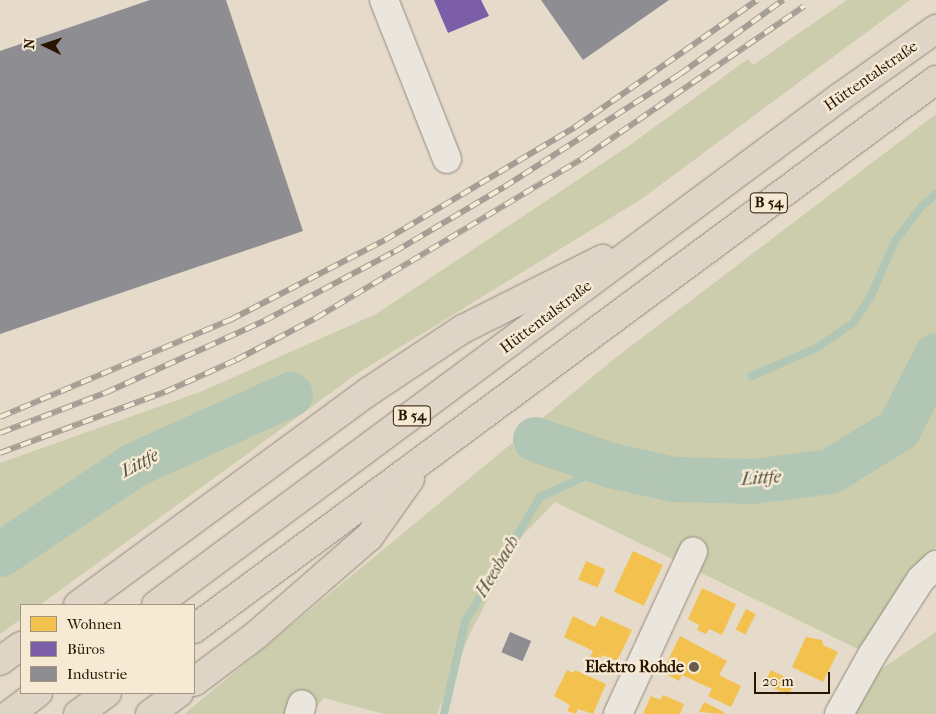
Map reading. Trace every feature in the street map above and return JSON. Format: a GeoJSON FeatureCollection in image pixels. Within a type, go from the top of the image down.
{"type":"FeatureCollection","features":[{"type":"Feature","properties":{"kind":"highway","name":"Hüttentalstraße"},"geometry":{"type":"LineString","coordinates":[[157,604],[666,226],[936,29]]}},
{"type":"Feature","properties":{"kind":"highway","name":"B 54"},"geometry":{"type":"LineString","coordinates":[[195,628],[936,80]]}},
{"type":"Feature","properties":{"kind":"highway"},"geometry":{"type":"LineString","coordinates":[[79,604],[368,392],[463,329],[666,226]]}},
{"type":"Feature","properties":{"kind":"highway"},"geometry":{"type":"LineString","coordinates":[[195,681],[255,636],[369,536],[426,458]]}},
{"type":"Feature","properties":{"kind":"highway"},"geometry":{"type":"LineString","coordinates":[[0,662],[20,647]]}},
{"type":"Feature","properties":{"kind":"highway"},"geometry":{"type":"LineString","coordinates":[[10,714],[37,694]]}},
{"type":"Feature","properties":{"kind":"highway"},"geometry":{"type":"LineString","coordinates":[[78,714],[106,694]]}},
{"type":"Feature","properties":{"kind":"highway"},"geometry":{"type":"LineString","coordinates":[[150,714],[178,694]]}},
{"type":"Feature","properties":{"kind":"street"},"geometry":{"type":"LineString","coordinates":[[384,0],[447,159]]}},
{"type":"Feature","properties":{"kind":"street"},"geometry":{"type":"LineString","coordinates":[[618,714],[693,552]]}},
{"type":"Feature","properties":{"kind":"street"},"geometry":{"type":"LineString","coordinates":[[839,714],[906,602],[921,579],[936,565]]}},
{"type":"Feature","properties":{"kind":"green space"},"geometry":{"type":"Polygon","coordinates":[[[847,0],[910,0],[640,200],[358,373],[41,604],[20,604],[20,620],[0,634],[0,463],[200,392],[376,314],[630,145],[748,59],[753,65],[847,0]]]}},
{"type":"Feature","properties":{"kind":"green space"},"geometry":{"type":"Polygon","coordinates":[[[936,114],[936,548],[908,573],[860,650],[555,502],[522,536],[472,629],[437,714],[384,714],[324,698],[310,714],[184,714],[614,359],[936,114]]]}},
{"type":"Feature","properties":{"kind":"green space"},"geometry":{"type":"Polygon","coordinates":[[[936,632],[936,714],[853,714],[877,672],[936,632]]]}},
{"type":"Feature","properties":{"kind":"building: Wohnen"},"geometry":{"type":"Polygon","coordinates":[[[633,551],[663,565],[644,606],[614,592],[633,551]]]}},
{"type":"Feature","properties":{"kind":"building: Wohnen"},"geometry":{"type":"Polygon","coordinates":[[[586,561],[605,569],[598,588],[578,579],[586,561]]]}},
{"type":"Feature","properties":{"kind":"building: Wohnen"},"geometry":{"type":"Polygon","coordinates":[[[702,588],[736,604],[722,635],[709,629],[706,634],[697,630],[699,625],[688,619],[702,588]]]}},
{"type":"Feature","properties":{"kind":"building: Wohnen"},"geometry":{"type":"Polygon","coordinates":[[[746,609],[756,614],[745,634],[736,629],[746,609]]]}},
{"type":"Feature","properties":{"kind":"building: Wohnen"},"geometry":{"type":"Polygon","coordinates":[[[573,616],[595,627],[601,616],[632,630],[617,661],[602,655],[599,661],[590,657],[593,651],[564,637],[573,616]]]}},
{"type":"Feature","properties":{"kind":"building: Wohnen","name":"Elektro Rohde"},"geometry":{"type":"Polygon","coordinates":[[[680,636],[727,661],[719,675],[741,686],[731,707],[708,696],[712,689],[682,675],[679,681],[662,672],[680,636]]]}},
{"type":"Feature","properties":{"kind":"building: Wohnen"},"geometry":{"type":"Polygon","coordinates":[[[806,637],[822,640],[823,645],[838,652],[823,682],[792,667],[806,637]]]}},
{"type":"Feature","properties":{"kind":"building: Wohnen"},"geometry":{"type":"Polygon","coordinates":[[[567,670],[573,673],[575,670],[606,684],[593,714],[578,709],[576,714],[567,711],[570,705],[554,696],[567,670]]]}},
{"type":"Feature","properties":{"kind":"building: Wohnen"},"geometry":{"type":"Polygon","coordinates":[[[771,670],[795,682],[788,696],[764,683],[771,670]]]}},
{"type":"Feature","properties":{"kind":"building: Wohnen"},"geometry":{"type":"Polygon","coordinates":[[[663,695],[684,704],[680,714],[643,714],[651,696],[660,700],[663,695]]]}},
{"type":"Feature","properties":{"kind":"building: Wohnen"},"geometry":{"type":"Polygon","coordinates":[[[704,702],[724,712],[723,714],[699,712],[704,702]]]}},
{"type":"Feature","properties":{"kind":"building: Büros"},"geometry":{"type":"Polygon","coordinates":[[[434,0],[481,0],[489,16],[448,33],[434,0]]]}},
{"type":"Feature","properties":{"kind":"building: Industrie"},"geometry":{"type":"Polygon","coordinates":[[[150,0],[226,0],[303,231],[0,334],[0,51],[150,0]]]}},
{"type":"Feature","properties":{"kind":"building: Industrie"},"geometry":{"type":"Polygon","coordinates":[[[541,0],[669,0],[583,60],[541,0]]]}},
{"type":"Feature","properties":{"kind":"building: Industrie"},"geometry":{"type":"Polygon","coordinates":[[[510,632],[531,641],[523,661],[501,652],[510,632]]]}},
{"type":"Feature","properties":{"kind":"waterway"},"geometry":{"type":"LineString","coordinates":[[752,376],[818,347],[853,323],[871,296],[895,241],[922,206],[936,194]]}},
{"type":"Feature","properties":{"kind":"waterway","name":"Littfe"},"geometry":{"type":"LineString","coordinates":[[535,439],[610,465],[675,479],[753,481],[830,471],[898,429],[936,355]]}},
{"type":"Feature","properties":{"kind":"waterway","name":"Littfe"},"geometry":{"type":"LineString","coordinates":[[0,554],[135,464],[290,394]]}},
{"type":"Feature","properties":{"kind":"waterway","name":"Heesbach"},"geometry":{"type":"LineString","coordinates":[[444,714],[465,622],[540,497],[610,465]]}},
{"type":"Feature","properties":{"kind":"railway"},"geometry":{"type":"LineString","coordinates":[[0,417],[230,320],[385,240],[575,127],[757,0]]}},
{"type":"Feature","properties":{"kind":"railway"},"geometry":{"type":"LineString","coordinates":[[0,433],[105,393],[264,321],[394,252],[504,187],[680,74],[783,0]]}},
{"type":"Feature","properties":{"kind":"railway"},"geometry":{"type":"LineString","coordinates":[[0,453],[165,392],[236,360],[316,318],[583,158],[804,6]]}},
{"type":"Feature","properties":{"kind":"place","name":"Elektro Rohde"},"geometry":{"type":"Point","coordinates":[694,667]}}]}
